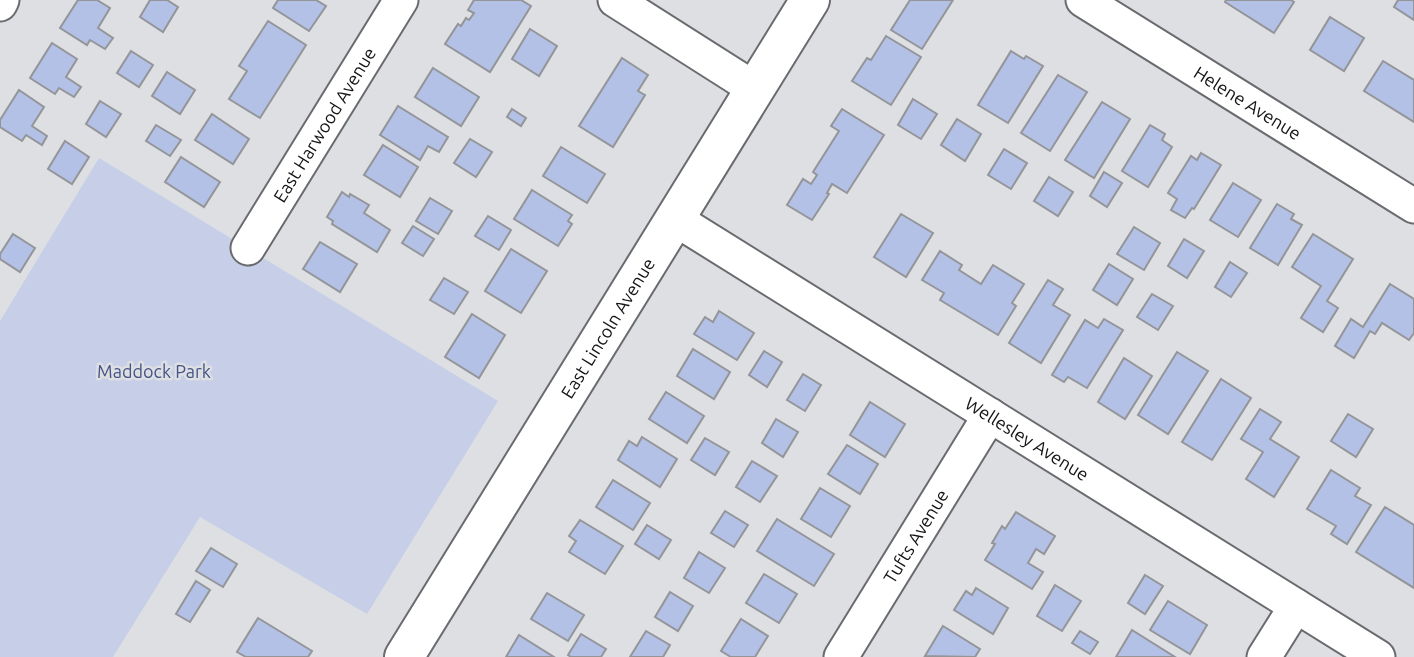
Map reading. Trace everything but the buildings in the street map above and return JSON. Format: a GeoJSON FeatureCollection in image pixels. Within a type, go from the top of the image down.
{"type":"FeatureCollection","features":[{"type":"Feature","properties":{"kind":"street","name":"East Harwood Avenue"},"geometry":{"type":"LineString","coordinates":[[248,248],[401,0]]}},
{"type":"Feature","properties":{"kind":"street"},"geometry":{"type":"LineString","coordinates":[[615,0],[755,89]]}},
{"type":"Feature","properties":{"kind":"street","name":"East Lincoln Avenue"},"geometry":{"type":"LineString","coordinates":[[404,657],[810,0]]}},
{"type":"Feature","properties":{"kind":"street","name":"Helene Avenue"},"geometry":{"type":"LineString","coordinates":[[1083,0],[1414,206]]}},
{"type":"Feature","properties":{"kind":"street","name":"Wellesley Avenue"},"geometry":{"type":"LineString","coordinates":[[675,219],[1378,657]]}},
{"type":"Feature","properties":{"kind":"street","name":"Tufts Avenue"},"geometry":{"type":"LineString","coordinates":[[841,657],[990,415]]}},
{"type":"Feature","properties":{"kind":"street"},"geometry":{"type":"LineString","coordinates":[[1264,657],[1296,606]]}},
{"type":"Feature","properties":{"kind":"green space","name":"Maddock Park"},"geometry":{"type":"Polygon","coordinates":[[[99,158],[498,401],[367,614],[200,517],[113,657],[0,657],[0,321],[99,158]]]}}]}
